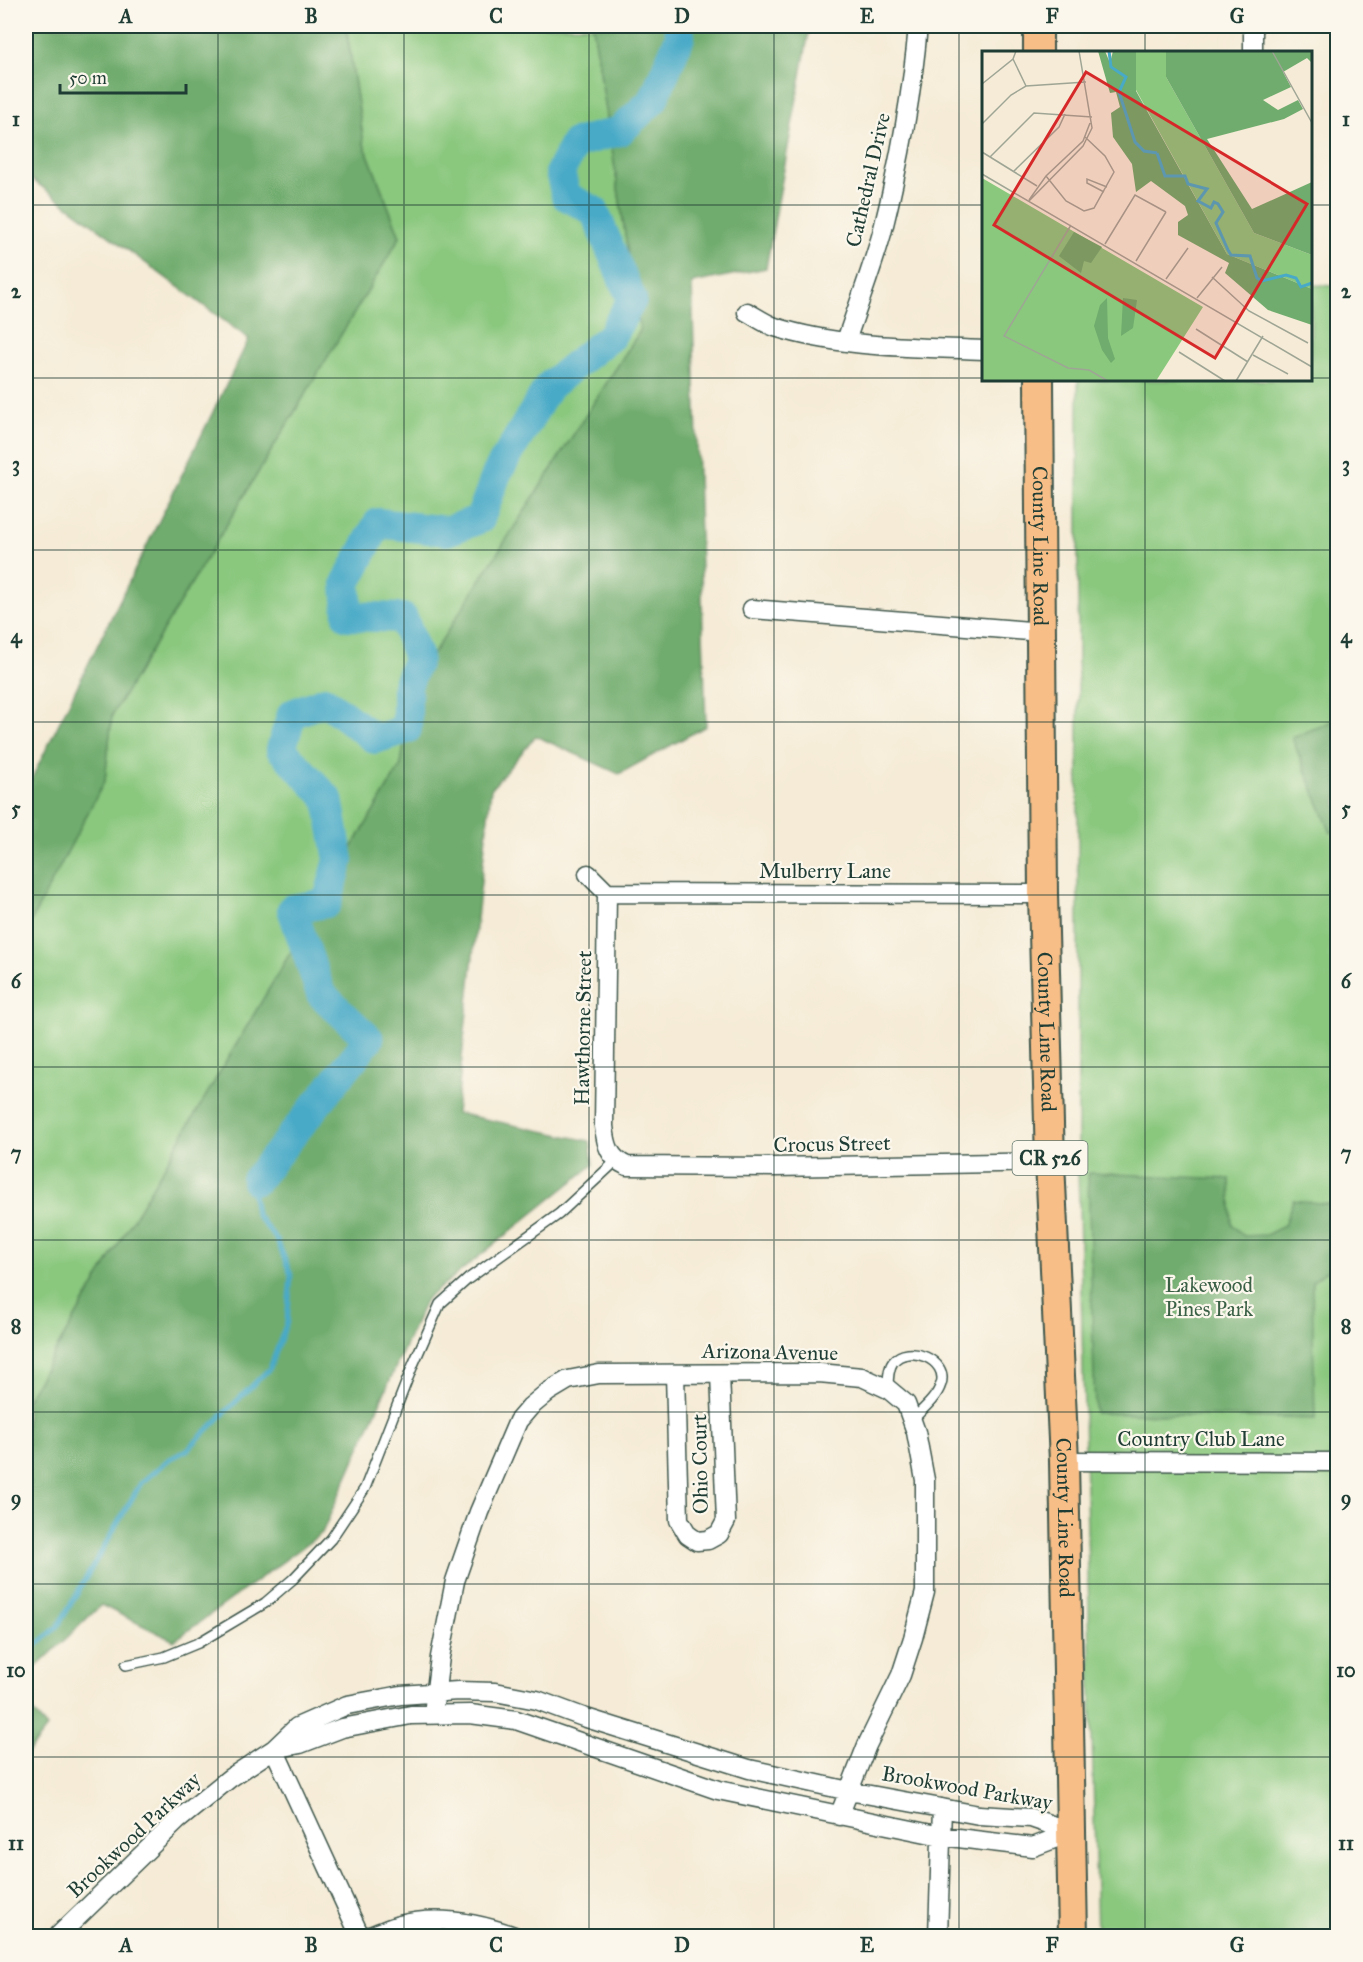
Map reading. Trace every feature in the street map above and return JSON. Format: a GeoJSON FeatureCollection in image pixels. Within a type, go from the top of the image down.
{"type":"FeatureCollection","features":[{"type":"Feature","properties":{"kind":"main road"},"geometry":{"type":"LineString","coordinates":[[1038,26],[1038,51]]}},
{"type":"Feature","properties":{"kind":"main road","name":"County Line Road"},"geometry":{"type":"LineString","coordinates":[[1039,381],[1043,894],[1050,1162],[1064,1461],[1073,1936]]}},
{"type":"Feature","properties":{"kind":"street","name":"Cathedral Drive"},"geometry":{"type":"LineString","coordinates":[[846,341],[882,234],[897,166],[915,63],[918,26]]}},
{"type":"Feature","properties":{"kind":"street"},"geometry":{"type":"LineString","coordinates":[[1252,51],[1253,26]]}},
{"type":"Feature","properties":{"kind":"street"},"geometry":{"type":"LineString","coordinates":[[747,312],[773,327],[827,340],[982,350]]}},
{"type":"Feature","properties":{"kind":"street"},"geometry":{"type":"LineString","coordinates":[[752,609],[1042,632]]}},
{"type":"Feature","properties":{"kind":"street"},"geometry":{"type":"LineString","coordinates":[[588,874],[607,893]]}},
{"type":"Feature","properties":{"kind":"street","name":"Mulberry Lane"},"geometry":{"type":"LineString","coordinates":[[607,893],[1043,894]]}},
{"type":"Feature","properties":{"kind":"street","name":"Hawthorne Street"},"geometry":{"type":"LineString","coordinates":[[607,893],[604,1126],[606,1145],[616,1161]]}},
{"type":"Feature","properties":{"kind":"street","name":"Crocus Street"},"geometry":{"type":"LineString","coordinates":[[616,1161],[627,1166],[775,1167],[1050,1162]]}},
{"type":"Feature","properties":{"kind":"street","name":"Arizona Avenue"},"geometry":{"type":"LineString","coordinates":[[433,1714],[440,1657],[455,1581],[479,1512],[518,1421],[530,1407],[549,1392],[568,1380],[599,1374],[819,1373],[862,1377],[888,1389],[906,1404],[916,1432],[925,1480],[925,1592],[901,1675],[867,1745],[839,1816]]}},
{"type":"Feature","properties":{"kind":"street","name":"Ohio Court"},"geometry":{"type":"LineString","coordinates":[[675,1374],[679,1520],[688,1535],[697,1541],[708,1540],[719,1534],[726,1521],[720,1374]]}},
{"type":"Feature","properties":{"kind":"street","name":"Country Club Lane"},"geometry":{"type":"LineString","coordinates":[[1064,1461],[1338,1462]]}},
{"type":"Feature","properties":{"kind":"street","name":"Brookwood Parkway"},"geometry":{"type":"LineString","coordinates":[[68,1933],[178,1820],[230,1778],[274,1749],[297,1726],[347,1705],[401,1695],[458,1691],[495,1692],[537,1700],[583,1717],[748,1769],[849,1791],[979,1815],[1031,1818],[1072,1832]]}},
{"type":"Feature","properties":{"kind":"street","name":"Brookwood Parkway"},"geometry":{"type":"LineString","coordinates":[[274,1749],[300,1744],[342,1728],[411,1715],[470,1714],[516,1720],[718,1790],[941,1836],[1033,1847],[1072,1832]]}},
{"type":"Feature","properties":{"kind":"street"},"geometry":{"type":"LineString","coordinates":[[274,1749],[360,1936]]}},
{"type":"Feature","properties":{"kind":"street"},"geometry":{"type":"LineString","coordinates":[[938,1936],[942,1808]]}},
{"type":"Feature","properties":{"kind":"street"},"geometry":{"type":"LineString","coordinates":[[369,1936],[400,1925],[429,1921],[465,1922],[514,1936]]}},
{"type":"Feature","properties":{"kind":"lane"},"geometry":{"type":"LineString","coordinates":[[126,1665],[164,1657],[198,1643],[265,1603],[294,1579],[331,1539],[365,1488],[413,1365],[440,1304],[468,1279],[559,1214],[616,1161]]}},
{"type":"Feature","properties":{"kind":"lane"},"geometry":{"type":"LineString","coordinates":[[888,1389],[888,1373],[893,1362],[904,1354],[914,1353],[927,1357],[938,1366],[942,1382],[938,1391],[912,1420]]}},
{"type":"Feature","properties":{"kind":"green space"},"geometry":{"type":"Polygon","coordinates":[[[26,26],[346,26],[364,144],[400,237],[112,715],[105,780],[26,931],[26,790],[249,339],[26,175],[26,26]]]}},
{"type":"Feature","properties":{"kind":"green space"},"geometry":{"type":"Polygon","coordinates":[[[346,26],[593,26],[640,331],[413,685],[401,765],[26,1401],[26,931],[105,780],[112,715],[400,237],[364,144],[346,26]]]}},
{"type":"Feature","properties":{"kind":"green space"},"geometry":{"type":"Polygon","coordinates":[[[593,26],[810,26],[766,268],[692,283],[706,726],[619,774],[536,736],[491,789],[456,1113],[590,1141],[593,1165],[426,1299],[322,1533],[174,1641],[101,1605],[26,1677],[26,1401],[401,765],[413,685],[640,331],[593,26]]]}},
{"type":"Feature","properties":{"kind":"green space","name":"Lakewood Pines Park"},"geometry":{"type":"Polygon","coordinates":[[[1312,285],[1337,286],[1337,1936],[1097,1936],[1078,1167],[1078,381],[1312,381],[1312,285]]]}},
{"type":"Feature","properties":{"kind":"green space"},"geometry":{"type":"Polygon","coordinates":[[[1337,719],[1337,828],[1331,833],[1292,738],[1337,719]]]}},
{"type":"Feature","properties":{"kind":"green space","name":"Lakewood Pines Park"},"geometry":{"type":"Polygon","coordinates":[[[1088,1173],[1230,1179],[1232,1225],[1244,1236],[1266,1235],[1284,1226],[1293,1200],[1337,1205],[1334,1265],[1312,1282],[1315,1419],[1095,1413],[1088,1173]]]}},
{"type":"Feature","properties":{"kind":"green space"},"geometry":{"type":"Polygon","coordinates":[[[26,1704],[47,1728],[26,1755],[26,1704]]]}},
{"type":"Feature","properties":{"kind":"waterway"},"geometry":{"type":"LineString","coordinates":[[256,1180],[369,1039],[321,994],[292,909],[327,903],[339,860],[328,799],[281,749],[292,714],[325,701],[375,739],[407,729],[407,686],[418,658],[403,618],[348,616],[346,583],[378,523],[447,531],[480,519],[497,473],[549,386],[611,336],[632,300],[594,211],[566,196],[560,172],[575,143],[620,131],[653,100],[680,37],[679,26]]}},
{"type":"Feature","properties":{"kind":"waterway"},"geometry":{"type":"LineString","coordinates":[[26,1655],[58,1626],[141,1483],[168,1460],[187,1450],[270,1368],[287,1322],[291,1275],[277,1240],[256,1214],[252,1190],[256,1180]]}}]}
